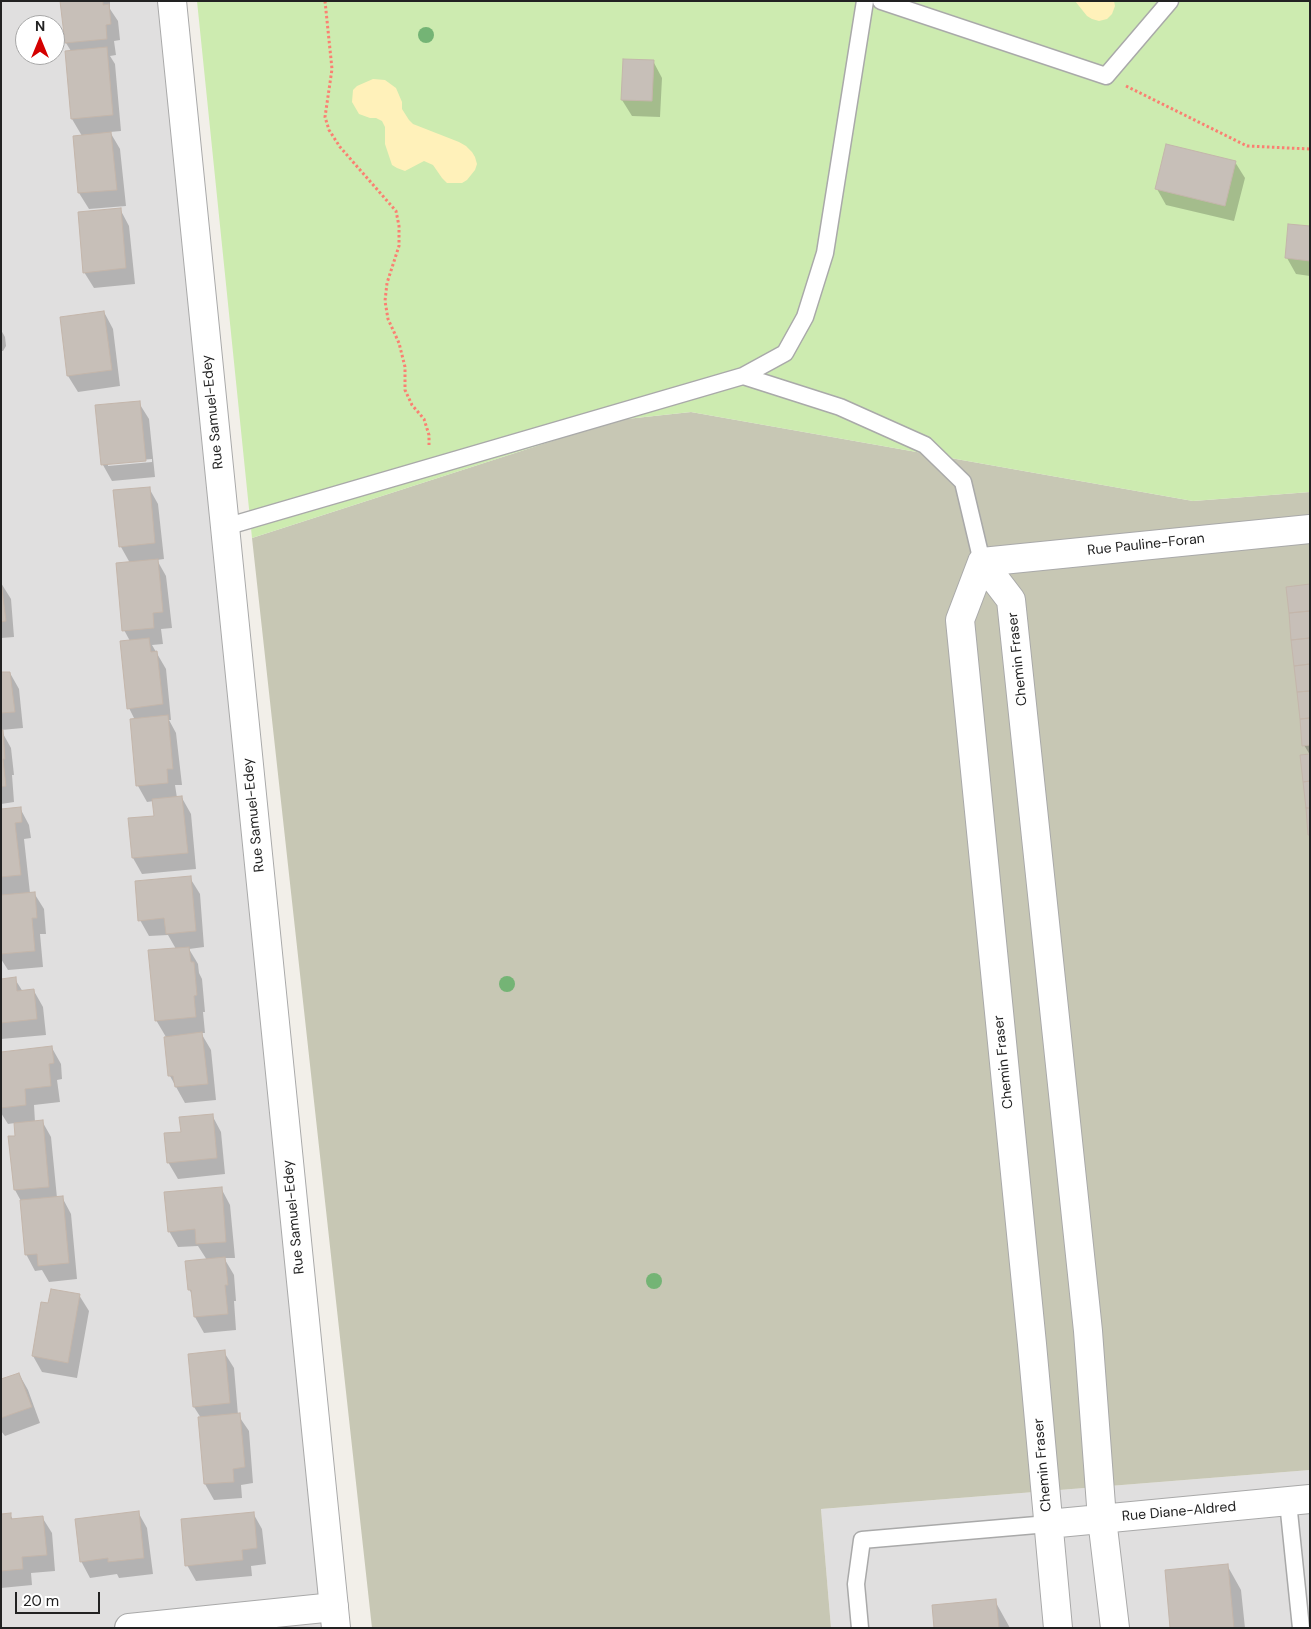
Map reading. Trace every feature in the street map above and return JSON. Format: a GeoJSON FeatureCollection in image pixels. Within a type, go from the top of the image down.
{"type":"FeatureCollection","features":[{"type":"Feature","properties":{"kind":"street","name":"Rue Samuel-Edey"},"geometry":{"type":"LineString","coordinates":[[172,1],[335,1617]]}},
{"type":"Feature","properties":{"kind":"street","name":"Rue Pauline-Foran"},"geometry":{"type":"LineString","coordinates":[[982,562],[1310,529]]}},
{"type":"Feature","properties":{"kind":"street","name":"Chemin Fraser"},"geometry":{"type":"LineString","coordinates":[[982,562],[1011,600],[1088,1331],[1102,1519],[1115,1628]]}},
{"type":"Feature","properties":{"kind":"street","name":"Chemin Fraser"},"geometry":{"type":"LineString","coordinates":[[982,562],[960,620],[1032,1344],[1058,1628]]}},
{"type":"Feature","properties":{"kind":"street","name":"Rue Diane-Aldred"},"geometry":{"type":"LineString","coordinates":[[1048,1524],[1299,1500]]}},
{"type":"Feature","properties":{"kind":"street"},"geometry":{"type":"LineString","coordinates":[[129,1628],[335,1617]]}},
{"type":"Feature","properties":{"kind":"lane"},"geometry":{"type":"LineString","coordinates":[[225,527],[743,376],[785,353],[805,317],[825,253],[865,1]]}},
{"type":"Feature","properties":{"kind":"lane"},"geometry":{"type":"LineString","coordinates":[[881,1],[1106,76],[1170,1]]}},
{"type":"Feature","properties":{"kind":"lane"},"geometry":{"type":"LineString","coordinates":[[743,376],[840,407],[925,445],[963,482],[982,562]]}},
{"type":"Feature","properties":{"kind":"lane"},"geometry":{"type":"LineString","coordinates":[[1299,1500],[1301,1628]]}},
{"type":"Feature","properties":{"kind":"lane"},"geometry":{"type":"LineString","coordinates":[[860,1628],[856,1584],[862,1540],[1048,1524]]}},
{"type":"Feature","properties":{"kind":"path"},"geometry":{"type":"LineString","coordinates":[[325,1],[332,69],[325,117],[340,147],[396,210],[399,226],[399,246],[387,283],[385,301],[388,319],[399,343],[405,367],[405,390],[412,404],[424,419],[429,435],[429,468]]}},
{"type":"Feature","properties":{"kind":"path"},"geometry":{"type":"LineString","coordinates":[[1106,76],[1247,146],[1310,149]]}},
{"type":"Feature","properties":{"kind":"shaded area"},"geometry":{"type":"Polygon","coordinates":[[[1,1],[172,1],[336,1628],[1,1628],[1,1]]]}},
{"type":"Feature","properties":{"kind":"shaded area"},"geometry":{"type":"Polygon","coordinates":[[[691,412],[1193,501],[1310,492],[1310,1470],[821,1509],[831,1628],[372,1628],[252,538],[617,420],[691,412]]]}},
{"type":"Feature","properties":{"kind":"shaded area"},"geometry":{"type":"Polygon","coordinates":[[[1310,1470],[1310,1628],[831,1628],[821,1509],[1310,1470]]]}},
{"type":"Feature","properties":{"kind":"green space"},"geometry":{"type":"Polygon","coordinates":[[[197,1],[1310,1],[1310,492],[1193,501],[691,412],[617,420],[252,538],[197,1]]]}},
{"type":"Feature","properties":{"kind":"sand"},"geometry":{"type":"Polygon","coordinates":[[[1075,1],[1114,1],[1115,6],[1112,14],[1107,19],[1099,21],[1087,16],[1075,1]]]}},
{"type":"Feature","properties":{"kind":"sand"},"geometry":{"type":"Polygon","coordinates":[[[373,79],[385,80],[396,88],[402,102],[402,109],[413,124],[459,142],[472,152],[477,164],[467,180],[462,183],[447,183],[433,165],[424,161],[405,171],[392,165],[385,144],[385,127],[382,121],[359,114],[352,102],[353,90],[357,86],[373,79]]]}},
{"type":"Feature","properties":{"kind":"building"},"geometry":{"type":"Polygon","coordinates":[[[60,1],[103,1],[103,5],[109,4],[111,24],[106,25],[107,39],[65,43],[65,15],[62,15],[60,1]]]}},
{"type":"Feature","properties":{"kind":"building"},"geometry":{"type":"Polygon","coordinates":[[[107,47],[113,115],[71,119],[65,51],[107,47]]]}},
{"type":"Feature","properties":{"kind":"building"},"geometry":{"type":"Polygon","coordinates":[[[623,59],[654,60],[652,101],[621,100],[623,59]]]}},
{"type":"Feature","properties":{"kind":"building"},"geometry":{"type":"Polygon","coordinates":[[[111,132],[117,190],[78,193],[73,136],[111,132]]]}},
{"type":"Feature","properties":{"kind":"building"},"geometry":{"type":"Polygon","coordinates":[[[1166,144],[1236,161],[1225,206],[1155,189],[1166,144]]]}},
{"type":"Feature","properties":{"kind":"building"},"geometry":{"type":"Polygon","coordinates":[[[121,208],[126,268],[83,273],[78,212],[121,208]]]}},
{"type":"Feature","properties":{"kind":"building"},"geometry":{"type":"Polygon","coordinates":[[[1288,224],[1310,226],[1310,261],[1285,258],[1288,224]]]}},
{"type":"Feature","properties":{"kind":"building"},"geometry":{"type":"Polygon","coordinates":[[[104,311],[112,370],[67,376],[60,317],[104,311]]]}},
{"type":"Feature","properties":{"kind":"building"},"geometry":{"type":"Polygon","coordinates":[[[140,401],[146,461],[101,465],[95,405],[140,401]]]}},
{"type":"Feature","properties":{"kind":"building"},"geometry":{"type":"Polygon","coordinates":[[[150,487],[155,543],[119,547],[113,490],[150,487]]]}},
{"type":"Feature","properties":{"kind":"building"},"geometry":{"type":"Polygon","coordinates":[[[158,559],[163,612],[153,613],[154,628],[122,631],[116,563],[158,559]]]}},
{"type":"Feature","properties":{"kind":"building"},"geometry":{"type":"Polygon","coordinates":[[[1,581],[6,621],[1,622],[1,581]]]}},
{"type":"Feature","properties":{"kind":"building"},"geometry":{"type":"Polygon","coordinates":[[[1310,584],[1310,611],[1289,613],[1286,587],[1310,584]]]}},
{"type":"Feature","properties":{"kind":"building"},"geometry":{"type":"Polygon","coordinates":[[[1310,611],[1310,638],[1291,640],[1289,613],[1310,611]]]}},
{"type":"Feature","properties":{"kind":"building"},"geometry":{"type":"Polygon","coordinates":[[[149,638],[151,652],[157,651],[163,704],[127,709],[120,641],[149,638]]]}},
{"type":"Feature","properties":{"kind":"building"},"geometry":{"type":"Polygon","coordinates":[[[1310,638],[1310,664],[1294,666],[1291,640],[1310,638]]]}},
{"type":"Feature","properties":{"kind":"building"},"geometry":{"type":"Polygon","coordinates":[[[1310,664],[1310,691],[1297,692],[1294,666],[1310,664]]]}},
{"type":"Feature","properties":{"kind":"building"},"geometry":{"type":"Polygon","coordinates":[[[1,672],[10,672],[15,712],[1,713],[1,672]]]}},
{"type":"Feature","properties":{"kind":"building"},"geometry":{"type":"Polygon","coordinates":[[[1310,691],[1310,718],[1300,719],[1297,692],[1310,691]]]}},
{"type":"Feature","properties":{"kind":"building"},"geometry":{"type":"Polygon","coordinates":[[[168,715],[173,769],[167,769],[168,783],[136,786],[130,719],[168,715]]]}},
{"type":"Feature","properties":{"kind":"building"},"geometry":{"type":"Polygon","coordinates":[[[1310,718],[1310,745],[1302,746],[1300,719],[1310,718]]]}},
{"type":"Feature","properties":{"kind":"building"},"geometry":{"type":"Polygon","coordinates":[[[1,730],[3,730],[5,759],[3,759],[6,786],[1,787],[1,730]]]}},
{"type":"Feature","properties":{"kind":"building"},"geometry":{"type":"Polygon","coordinates":[[[1310,754],[1310,781],[1303,782],[1300,755],[1310,754]]]}},
{"type":"Feature","properties":{"kind":"building"},"geometry":{"type":"Polygon","coordinates":[[[1310,781],[1310,808],[1306,808],[1303,782],[1310,781]]]}},
{"type":"Feature","properties":{"kind":"building"},"geometry":{"type":"Polygon","coordinates":[[[182,796],[188,853],[132,858],[128,818],[154,816],[152,799],[182,796]]]}},
{"type":"Feature","properties":{"kind":"building"},"geometry":{"type":"Polygon","coordinates":[[[21,807],[22,822],[15,823],[21,875],[1,877],[1,809],[21,807]]]}},
{"type":"Feature","properties":{"kind":"building"},"geometry":{"type":"Polygon","coordinates":[[[1306,808],[1310,808],[1310,835],[1308,835],[1306,808]]]}},
{"type":"Feature","properties":{"kind":"building"},"geometry":{"type":"Polygon","coordinates":[[[191,876],[196,931],[166,934],[164,918],[138,921],[135,881],[191,876]]]}},
{"type":"Feature","properties":{"kind":"building"},"geometry":{"type":"Polygon","coordinates":[[[35,892],[37,918],[32,918],[35,951],[1,954],[1,895],[35,892]]]}},
{"type":"Feature","properties":{"kind":"building"},"geometry":{"type":"Polygon","coordinates":[[[189,947],[191,962],[194,962],[197,995],[194,996],[196,1017],[155,1021],[148,950],[189,947]]]}},
{"type":"Feature","properties":{"kind":"building"},"geometry":{"type":"Polygon","coordinates":[[[16,977],[17,991],[34,989],[37,1019],[1,1023],[1,979],[16,977]]]}},
{"type":"Feature","properties":{"kind":"building"},"geometry":{"type":"Polygon","coordinates":[[[202,1032],[208,1084],[175,1087],[173,1076],[168,1076],[164,1037],[202,1032]]]}},
{"type":"Feature","properties":{"kind":"building"},"geometry":{"type":"Polygon","coordinates":[[[52,1046],[54,1063],[49,1064],[51,1086],[25,1089],[26,1105],[1,1108],[1,1052],[52,1046]]]}},
{"type":"Feature","properties":{"kind":"building"},"geometry":{"type":"Polygon","coordinates":[[[213,1114],[217,1158],[167,1163],[164,1133],[181,1132],[179,1117],[213,1114]]]}},
{"type":"Feature","properties":{"kind":"building"},"geometry":{"type":"Polygon","coordinates":[[[43,1120],[49,1187],[14,1190],[8,1136],[15,1136],[14,1123],[43,1120]]]}},
{"type":"Feature","properties":{"kind":"building"},"geometry":{"type":"Polygon","coordinates":[[[222,1187],[226,1242],[196,1244],[195,1229],[168,1232],[164,1192],[222,1187]]]}},
{"type":"Feature","properties":{"kind":"building"},"geometry":{"type":"Polygon","coordinates":[[[63,1196],[69,1263],[38,1266],[37,1254],[25,1255],[20,1200],[63,1196]]]}},
{"type":"Feature","properties":{"kind":"building"},"geometry":{"type":"Polygon","coordinates":[[[225,1257],[228,1285],[225,1285],[228,1314],[194,1317],[191,1290],[188,1290],[185,1261],[225,1257]]]}},
{"type":"Feature","properties":{"kind":"building"},"geometry":{"type":"Polygon","coordinates":[[[51,1289],[80,1294],[68,1363],[32,1356],[41,1302],[48,1303],[51,1289]]]}},
{"type":"Feature","properties":{"kind":"building"},"geometry":{"type":"Polygon","coordinates":[[[225,1350],[230,1403],[193,1407],[188,1354],[225,1350]]]}},
{"type":"Feature","properties":{"kind":"building"},"geometry":{"type":"Polygon","coordinates":[[[19,1373],[32,1407],[1,1418],[1,1379],[19,1373]]]}},
{"type":"Feature","properties":{"kind":"building"},"geometry":{"type":"Polygon","coordinates":[[[240,1413],[245,1467],[233,1469],[234,1482],[204,1484],[198,1417],[240,1413]]]}},
{"type":"Feature","properties":{"kind":"building"},"geometry":{"type":"Polygon","coordinates":[[[139,1511],[144,1558],[108,1562],[108,1558],[80,1562],[75,1519],[139,1511]]]}},
{"type":"Feature","properties":{"kind":"building"},"geometry":{"type":"Polygon","coordinates":[[[254,1512],[257,1548],[242,1550],[243,1560],[185,1566],[181,1519],[254,1512]]]}},
{"type":"Feature","properties":{"kind":"building"},"geometry":{"type":"Polygon","coordinates":[[[11,1513],[11,1519],[43,1516],[47,1555],[22,1557],[23,1569],[1,1571],[1,1514],[11,1513]]]}},
{"type":"Feature","properties":{"kind":"building"},"geometry":{"type":"Polygon","coordinates":[[[1228,1564],[1234,1628],[1170,1628],[1165,1570],[1228,1564]]]}},
{"type":"Feature","properties":{"kind":"building"},"geometry":{"type":"Polygon","coordinates":[[[996,1599],[999,1628],[934,1628],[932,1605],[996,1599]]]}}]}
